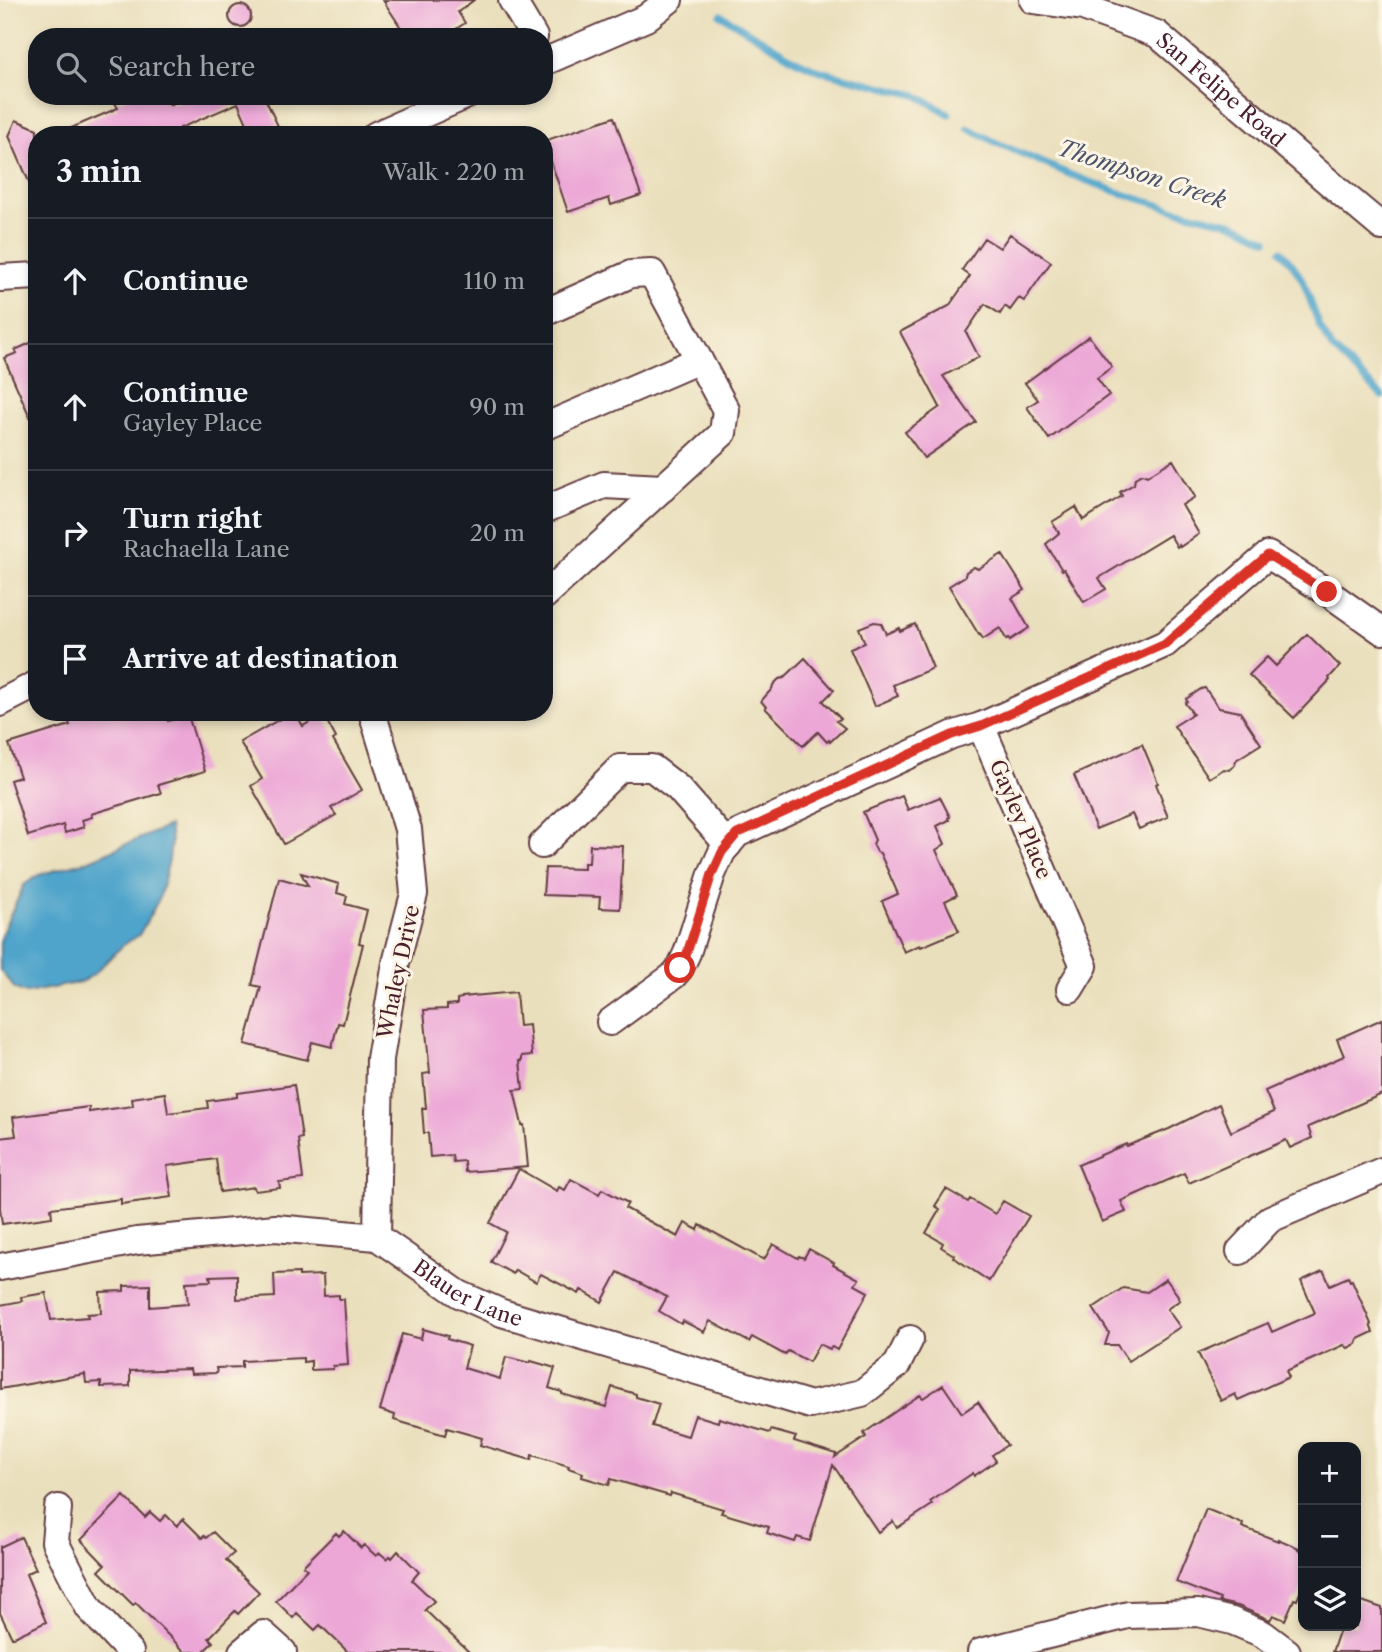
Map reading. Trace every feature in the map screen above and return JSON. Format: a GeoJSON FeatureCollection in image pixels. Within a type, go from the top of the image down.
{"type":"FeatureCollection","features":[{"type":"Feature","properties":{"kind":"street"},"geometry":{"type":"LineString","coordinates":[[512,0],[529,28]]}},
{"type":"Feature","properties":{"kind":"street"},"geometry":{"type":"LineString","coordinates":[[553,56],[646,18],[669,0]]}},
{"type":"Feature","properties":{"kind":"street","name":"San Felipe Road"},"geometry":{"type":"LineString","coordinates":[[1033,0],[1083,7],[1157,34],[1382,227]]}},
{"type":"Feature","properties":{"kind":"street"},"geometry":{"type":"LineString","coordinates":[[397,126],[444,105]]}},
{"type":"Feature","properties":{"kind":"street"},"geometry":{"type":"LineString","coordinates":[[553,309],[631,274],[652,273],[726,410],[723,433],[553,588]]}},
{"type":"Feature","properties":{"kind":"street"},"geometry":{"type":"LineString","coordinates":[[0,278],[28,276]]}},
{"type":"Feature","properties":{"kind":"street"},"geometry":{"type":"LineString","coordinates":[[553,423],[699,360]]}},
{"type":"Feature","properties":{"kind":"street"},"geometry":{"type":"LineString","coordinates":[[553,506],[604,485],[663,488]]}},
{"type":"Feature","properties":{"kind":"street"},"geometry":{"type":"LineString","coordinates":[[610,1022],[680,968],[712,874],[722,852],[737,834],[952,735],[981,726],[1165,644],[1268,555],[1382,631]]}},
{"type":"Feature","properties":{"kind":"street"},"geometry":{"type":"LineString","coordinates":[[0,704],[28,689]]}},
{"type":"Feature","properties":{"kind":"street","name":"Whaley Drive"},"geometry":{"type":"LineString","coordinates":[[375,721],[408,829],[414,894],[396,963],[380,1059],[377,1237]]}},
{"type":"Feature","properties":{"kind":"street","name":"Gayley Place"},"geometry":{"type":"LineString","coordinates":[[981,726],[1084,966],[1070,989]]}},
{"type":"Feature","properties":{"kind":"street"},"geometry":{"type":"LineString","coordinates":[[542,845],[620,768],[652,768],[678,788],[728,845]]}},
{"type":"Feature","properties":{"kind":"street"},"geometry":{"type":"LineString","coordinates":[[1240,1251],[1270,1219],[1382,1171]]}},
{"type":"Feature","properties":{"kind":"street","name":"Blauer Lane"},"geometry":{"type":"LineString","coordinates":[[0,1267],[137,1241],[275,1228],[377,1237],[459,1294],[502,1313],[811,1405],[862,1394],[897,1365],[910,1339]]}},
{"type":"Feature","properties":{"kind":"street"},"geometry":{"type":"LineString","coordinates":[[58,1508],[55,1542],[89,1608],[130,1652]]}},
{"type":"Feature","properties":{"kind":"street"},"geometry":{"type":"LineString","coordinates":[[981,1652],[1128,1615],[1198,1613],[1232,1621],[1263,1634],[1287,1652]]}},
{"type":"Feature","properties":{"kind":"street"},"geometry":{"type":"LineString","coordinates":[[242,1652],[262,1634],[283,1652]]}},
{"type":"Feature","properties":{"kind":"water"},"geometry":{"type":"Polygon","coordinates":[[[169,826],[169,860],[159,899],[139,935],[123,945],[82,982],[27,993],[15,989],[0,970],[0,943],[24,885],[39,875],[87,861],[169,826]]]}},
{"type":"Feature","properties":{"kind":"building"},"geometry":{"type":"Polygon","coordinates":[[[383,0],[474,0],[458,12],[465,23],[458,28],[401,28],[383,0]]]}},
{"type":"Feature","properties":{"kind":"building"},"geometry":{"type":"Polygon","coordinates":[[[240,5],[248,8],[251,16],[248,24],[240,27],[232,24],[229,16],[232,8],[240,5]]]}},
{"type":"Feature","properties":{"kind":"building"},"geometry":{"type":"Polygon","coordinates":[[[116,105],[233,105],[185,126],[76,126],[118,108],[116,105]]]}},
{"type":"Feature","properties":{"kind":"building"},"geometry":{"type":"Polygon","coordinates":[[[239,105],[268,105],[278,126],[248,126],[239,105]]]}},
{"type":"Feature","properties":{"kind":"building"},"geometry":{"type":"Polygon","coordinates":[[[614,117],[641,195],[611,205],[609,198],[568,212],[553,168],[553,138],[614,117]]]}},
{"type":"Feature","properties":{"kind":"building"},"geometry":{"type":"Polygon","coordinates":[[[16,120],[30,126],[28,179],[9,136],[16,120]]]}},
{"type":"Feature","properties":{"kind":"building"},"geometry":{"type":"Polygon","coordinates":[[[1010,234],[1051,262],[1024,301],[1019,298],[1010,310],[1005,306],[1000,314],[985,304],[966,332],[979,357],[943,376],[976,422],[924,458],[905,432],[940,407],[900,332],[949,306],[970,276],[962,270],[984,238],[1000,248],[1010,234]]]}},
{"type":"Feature","properties":{"kind":"building"},"geometry":{"type":"Polygon","coordinates":[[[1089,336],[1112,367],[1097,378],[1109,395],[1049,439],[1027,407],[1038,400],[1025,383],[1089,336]]]}},
{"type":"Feature","properties":{"kind":"building"},"geometry":{"type":"Polygon","coordinates":[[[28,344],[28,413],[4,358],[17,353],[15,350],[28,344]]]}},
{"type":"Feature","properties":{"kind":"building"},"geometry":{"type":"Polygon","coordinates":[[[1173,460],[1195,497],[1182,505],[1199,534],[1180,547],[1177,547],[1170,535],[1099,578],[1106,589],[1084,602],[1046,544],[1059,533],[1052,522],[1076,507],[1083,520],[1122,496],[1120,492],[1134,484],[1135,478],[1142,474],[1147,476],[1173,460]]]}},
{"type":"Feature","properties":{"kind":"building"},"geometry":{"type":"Polygon","coordinates":[[[1002,554],[1025,590],[1012,598],[1029,628],[1010,640],[1006,639],[1000,628],[983,639],[949,586],[974,567],[978,569],[1002,554]]]}},
{"type":"Feature","properties":{"kind":"building"},"geometry":{"type":"Polygon","coordinates":[[[874,622],[881,623],[886,634],[915,624],[933,668],[893,685],[898,696],[875,706],[850,649],[865,643],[859,628],[874,622]]]}},
{"type":"Feature","properties":{"kind":"building"},"geometry":{"type":"Polygon","coordinates":[[[1307,634],[1340,666],[1294,718],[1249,675],[1267,657],[1276,666],[1307,634]]]}},
{"type":"Feature","properties":{"kind":"building"},"geometry":{"type":"Polygon","coordinates":[[[805,658],[834,690],[823,701],[841,719],[836,721],[845,728],[830,742],[818,732],[803,746],[761,701],[779,679],[784,678],[805,658]]]}},
{"type":"Feature","properties":{"kind":"building"},"geometry":{"type":"Polygon","coordinates":[[[1205,688],[1219,708],[1240,712],[1261,744],[1236,760],[1229,770],[1224,769],[1209,778],[1174,726],[1193,714],[1185,703],[1186,699],[1205,688]]]}},
{"type":"Feature","properties":{"kind":"building"},"geometry":{"type":"Polygon","coordinates":[[[68,721],[190,721],[205,771],[158,785],[161,793],[91,814],[92,817],[82,820],[84,827],[65,833],[63,825],[28,836],[10,780],[20,777],[9,744],[70,725],[68,721]]]}},
{"type":"Feature","properties":{"kind":"building"},"geometry":{"type":"Polygon","coordinates":[[[276,721],[300,721],[303,726],[311,721],[327,721],[336,738],[333,740],[362,790],[331,808],[336,815],[284,844],[251,786],[262,779],[240,742],[276,721]]]}},
{"type":"Feature","properties":{"kind":"building"},"geometry":{"type":"Polygon","coordinates":[[[1142,744],[1168,817],[1139,829],[1132,814],[1096,829],[1074,775],[1142,744]]]}},
{"type":"Feature","properties":{"kind":"building"},"geometry":{"type":"Polygon","coordinates":[[[902,796],[908,810],[940,797],[950,817],[937,826],[945,844],[936,850],[957,895],[945,901],[959,931],[904,952],[882,901],[898,894],[880,853],[873,844],[875,840],[863,812],[902,796]]]}},
{"type":"Feature","properties":{"kind":"building"},"geometry":{"type":"Polygon","coordinates":[[[590,845],[623,846],[620,909],[599,908],[600,897],[543,895],[545,868],[584,869],[584,863],[589,863],[590,845]]]}},
{"type":"Feature","properties":{"kind":"building"},"geometry":{"type":"Polygon","coordinates":[[[301,873],[339,884],[337,893],[347,896],[345,904],[367,910],[359,943],[363,944],[343,1024],[338,1023],[332,1047],[312,1042],[307,1060],[245,1044],[261,987],[252,985],[279,878],[308,886],[301,873]]]}},
{"type":"Feature","properties":{"kind":"building"},"geometry":{"type":"Polygon","coordinates":[[[516,992],[519,1026],[529,1025],[532,1055],[522,1056],[520,1061],[523,1089],[514,1090],[524,1125],[528,1167],[465,1172],[464,1161],[453,1162],[452,1155],[430,1157],[422,1108],[426,1108],[423,1074],[430,1073],[424,1010],[447,1009],[447,1005],[457,1004],[457,999],[462,997],[516,992]]]}},
{"type":"Feature","properties":{"kind":"building"},"geometry":{"type":"Polygon","coordinates":[[[1382,1019],[1382,1094],[1308,1127],[1312,1138],[1290,1148],[1286,1140],[1189,1183],[1184,1173],[1121,1201],[1126,1212],[1102,1222],[1078,1165],[1169,1129],[1219,1104],[1231,1132],[1274,1112],[1265,1091],[1344,1056],[1337,1039],[1382,1019]]]}},
{"type":"Feature","properties":{"kind":"building"},"geometry":{"type":"Polygon","coordinates":[[[294,1085],[302,1138],[298,1139],[303,1179],[279,1182],[280,1188],[255,1191],[254,1187],[220,1192],[216,1159],[167,1166],[172,1197],[121,1204],[121,1199],[51,1208],[52,1217],[2,1224],[0,1138],[16,1136],[13,1117],[89,1107],[89,1112],[133,1106],[132,1098],[165,1093],[168,1113],[208,1108],[207,1101],[237,1097],[237,1093],[294,1085]]]}},
{"type":"Feature","properties":{"kind":"building"},"geometry":{"type":"Polygon","coordinates":[[[519,1169],[557,1191],[559,1187],[565,1190],[571,1179],[599,1194],[602,1189],[628,1203],[625,1208],[678,1237],[685,1223],[698,1230],[700,1225],[764,1260],[773,1244],[798,1258],[804,1258],[809,1249],[859,1279],[855,1285],[868,1292],[837,1350],[819,1344],[809,1362],[788,1351],[785,1355],[752,1337],[749,1342],[710,1321],[704,1332],[683,1321],[681,1324],[659,1311],[667,1297],[618,1272],[602,1302],[581,1290],[579,1294],[541,1274],[536,1282],[515,1270],[513,1274],[491,1262],[506,1232],[490,1223],[519,1169]]]}},
{"type":"Feature","properties":{"kind":"building"},"geometry":{"type":"Polygon","coordinates":[[[946,1189],[995,1214],[1003,1201],[1029,1216],[989,1281],[953,1257],[954,1255],[941,1247],[943,1243],[926,1233],[940,1209],[935,1206],[946,1189]]]}},
{"type":"Feature","properties":{"kind":"building"},"geometry":{"type":"Polygon","coordinates":[[[1322,1271],[1330,1285],[1348,1277],[1352,1280],[1373,1332],[1358,1339],[1356,1344],[1348,1348],[1344,1345],[1286,1371],[1289,1377],[1238,1400],[1235,1394],[1221,1401],[1198,1353],[1268,1323],[1272,1332],[1315,1313],[1301,1281],[1322,1271]]]}},
{"type":"Feature","properties":{"kind":"building"},"geometry":{"type":"Polygon","coordinates":[[[299,1273],[299,1276],[323,1275],[324,1296],[339,1295],[339,1299],[344,1299],[348,1365],[311,1370],[311,1361],[303,1362],[303,1358],[242,1361],[242,1367],[216,1368],[217,1373],[191,1374],[190,1369],[130,1371],[130,1386],[101,1387],[101,1382],[86,1383],[85,1374],[0,1389],[0,1305],[22,1301],[21,1297],[46,1293],[51,1320],[88,1317],[87,1314],[101,1313],[100,1292],[124,1291],[124,1286],[150,1285],[150,1307],[188,1304],[186,1282],[211,1281],[210,1276],[237,1275],[237,1299],[275,1297],[274,1274],[299,1273]]]}},
{"type":"Feature","properties":{"kind":"building"},"geometry":{"type":"Polygon","coordinates":[[[1166,1279],[1180,1300],[1167,1309],[1180,1327],[1128,1361],[1117,1345],[1105,1345],[1109,1333],[1093,1308],[1123,1288],[1147,1292],[1166,1279]]]}},
{"type":"Feature","properties":{"kind":"building"},"geometry":{"type":"Polygon","coordinates":[[[423,1329],[470,1346],[464,1368],[500,1379],[506,1357],[555,1368],[549,1388],[606,1407],[612,1387],[636,1394],[636,1397],[659,1404],[652,1426],[688,1436],[695,1415],[718,1422],[719,1418],[770,1433],[771,1430],[796,1437],[794,1441],[836,1454],[835,1457],[866,1437],[864,1433],[920,1395],[923,1398],[943,1385],[962,1413],[978,1402],[1007,1445],[992,1455],[996,1461],[930,1502],[932,1505],[897,1528],[893,1521],[878,1532],[833,1465],[810,1541],[797,1537],[795,1542],[767,1533],[769,1527],[721,1513],[723,1509],[671,1493],[670,1496],[611,1479],[609,1485],[582,1477],[583,1473],[568,1468],[569,1466],[532,1455],[531,1460],[480,1445],[482,1438],[447,1428],[445,1435],[394,1420],[395,1415],[380,1410],[402,1334],[421,1339],[423,1329]]]}},
{"type":"Feature","properties":{"kind":"building"},"geometry":{"type":"Polygon","coordinates":[[[124,1496],[145,1517],[150,1512],[160,1521],[166,1515],[177,1526],[183,1519],[202,1538],[213,1532],[234,1553],[226,1560],[259,1592],[238,1614],[235,1611],[209,1638],[213,1642],[203,1652],[185,1652],[136,1603],[133,1605],[99,1571],[105,1565],[81,1540],[124,1496]]]}},
{"type":"Feature","properties":{"kind":"building"},"geometry":{"type":"Polygon","coordinates":[[[1206,1509],[1243,1524],[1242,1527],[1298,1548],[1298,1598],[1294,1599],[1285,1620],[1273,1615],[1270,1620],[1176,1582],[1206,1509]]]}},
{"type":"Feature","properties":{"kind":"building"},"geometry":{"type":"Polygon","coordinates":[[[344,1531],[361,1548],[364,1545],[376,1556],[380,1553],[387,1559],[390,1556],[392,1558],[398,1551],[419,1572],[412,1580],[434,1601],[425,1610],[469,1652],[348,1652],[320,1625],[315,1630],[297,1613],[293,1618],[276,1601],[307,1569],[303,1566],[336,1533],[339,1536],[344,1531]]]}},
{"type":"Feature","properties":{"kind":"building"},"geometry":{"type":"Polygon","coordinates":[[[21,1537],[36,1569],[26,1574],[46,1622],[12,1638],[0,1613],[0,1547],[21,1537]]]}},
{"type":"Feature","properties":{"kind":"building"},"geometry":{"type":"Polygon","coordinates":[[[1361,1601],[1382,1608],[1382,1652],[1332,1652],[1339,1631],[1361,1631],[1361,1601]]]}},
{"type":"Feature","properties":{"kind":"waterway","name":"Thompson Creek"},"geometry":{"type":"LineString","coordinates":[[721,15],[795,60],[820,71],[916,95],[949,114]]}},
{"type":"Feature","properties":{"kind":"waterway","name":"Thompson Creek"},"geometry":{"type":"LineString","coordinates":[[968,128],[1071,175],[1176,210],[1234,224],[1267,240]]}},
{"type":"Feature","properties":{"kind":"waterway","name":"Thompson Creek"},"geometry":{"type":"LineString","coordinates":[[1281,251],[1303,281],[1320,327],[1332,348],[1382,396]]}},
{"type":"Feature","properties":{"kind":"route"},"geometry":{"type":"LineString","coordinates":[[680,968],[712,874],[722,852],[737,834],[952,735],[981,726],[1165,644],[1268,555],[1327,592]]}}]}
